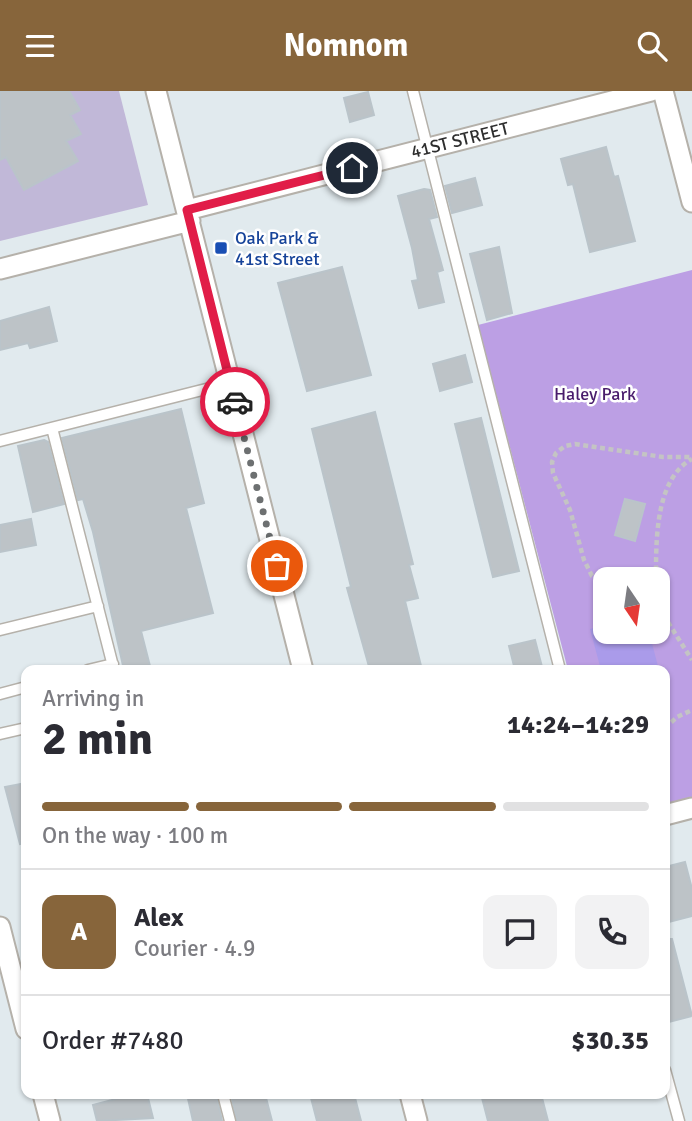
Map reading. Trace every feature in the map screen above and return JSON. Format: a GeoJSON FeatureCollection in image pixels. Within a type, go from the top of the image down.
{"type":"FeatureCollection","features":[{"type":"Feature","properties":{"kind":"street"},"geometry":{"type":"LineString","coordinates":[[156,91],[302,665]]}},
{"type":"Feature","properties":{"kind":"street","name":"41ST STREET"},"geometry":{"type":"LineString","coordinates":[[0,269],[428,149],[651,91]]}},
{"type":"Feature","properties":{"kind":"street"},"geometry":{"type":"LineString","coordinates":[[663,91],[692,202]]}},
{"type":"Feature","properties":{"kind":"street"},"geometry":{"type":"LineString","coordinates":[[670,814],[692,808]]}},
{"type":"Feature","properties":{"kind":"street"},"geometry":{"type":"LineString","coordinates":[[0,927],[21,1010]]}},
{"type":"Feature","properties":{"kind":"street"},"geometry":{"type":"LineString","coordinates":[[44,1099],[50,1121]]}},
{"type":"Feature","properties":{"kind":"street"},"geometry":{"type":"LineString","coordinates":[[411,1099],[417,1121]]}},
{"type":"Feature","properties":{"kind":"lane"},"geometry":{"type":"LineString","coordinates":[[413,91],[559,665]]}},
{"type":"Feature","properties":{"kind":"lane"},"geometry":{"type":"LineString","coordinates":[[0,441],[230,383]]}},
{"type":"Feature","properties":{"kind":"lane"},"geometry":{"type":"LineString","coordinates":[[52,428],[113,665]]}},
{"type":"Feature","properties":{"kind":"lane"},"geometry":{"type":"LineString","coordinates":[[0,630],[98,605]]}},
{"type":"Feature","properties":{"kind":"lane"},"geometry":{"type":"LineString","coordinates":[[0,694],[21,688]]}},
{"type":"Feature","properties":{"kind":"lane"},"geometry":{"type":"LineString","coordinates":[[0,734],[21,729]]}},
{"type":"Feature","properties":{"kind":"lane"},"geometry":{"type":"LineString","coordinates":[[670,1088],[679,1121]]}},
{"type":"Feature","properties":{"kind":"lane"},"geometry":{"type":"LineString","coordinates":[[224,1099],[230,1121]]}},
{"type":"Feature","properties":{"kind":"path"},"geometry":{"type":"LineString","coordinates":[[593,577],[584,560],[574,522],[553,473],[552,462],[556,453],[575,444],[663,457],[692,458]]}},
{"type":"Feature","properties":{"kind":"path"},"geometry":{"type":"LineString","coordinates":[[656,567],[658,527],[671,475],[680,465],[692,458]]}},
{"type":"Feature","properties":{"kind":"path"},"geometry":{"type":"LineString","coordinates":[[670,625],[692,660]]}},
{"type":"Feature","properties":{"kind":"path"},"geometry":{"type":"LineString","coordinates":[[670,723],[677,716],[692,710]]}},
{"type":"Feature","properties":{"kind":"green space","name":"Haley Park"},"geometry":{"type":"Polygon","coordinates":[[[692,270],[692,802],[670,808],[670,665],[567,665],[478,325],[692,270]]]}},
{"type":"Feature","properties":{"kind":"shaded area"},"geometry":{"type":"Polygon","coordinates":[[[0,91],[119,91],[148,205],[0,241],[0,91]]]}},
{"type":"Feature","properties":{"kind":"shaded area"},"geometry":{"type":"Polygon","coordinates":[[[594,644],[652,644],[658,665],[600,665],[594,644]]]}},
{"type":"Feature","properties":{"kind":"building"},"geometry":{"type":"Polygon","coordinates":[[[0,91],[69,91],[80,110],[70,115],[81,134],[66,141],[78,161],[24,190],[6,157],[0,160],[0,91]]]}},
{"type":"Feature","properties":{"kind":"building"},"geometry":{"type":"Polygon","coordinates":[[[368,92],[374,115],[350,122],[344,98],[368,92]]]}},
{"type":"Feature","properties":{"kind":"building"},"geometry":{"type":"Polygon","coordinates":[[[606,147],[614,177],[618,176],[635,241],[590,252],[573,184],[568,185],[561,159],[606,147]]]}},
{"type":"Feature","properties":{"kind":"building"},"geometry":{"type":"Polygon","coordinates":[[[475,178],[482,205],[452,213],[445,186],[475,178]]]}},
{"type":"Feature","properties":{"kind":"building"},"geometry":{"type":"Polygon","coordinates":[[[430,190],[437,217],[429,219],[443,270],[437,272],[444,302],[419,308],[412,281],[418,280],[412,248],[398,196],[430,190]]]}},
{"type":"Feature","properties":{"kind":"building"},"geometry":{"type":"Polygon","coordinates":[[[499,247],[512,313],[487,320],[470,254],[499,247]]]}},
{"type":"Feature","properties":{"kind":"building"},"geometry":{"type":"Polygon","coordinates":[[[342,267],[371,375],[307,391],[278,283],[342,267]]]}},
{"type":"Feature","properties":{"kind":"building"},"geometry":{"type":"Polygon","coordinates":[[[49,307],[57,341],[30,348],[28,343],[0,350],[0,321],[49,307]]]}},
{"type":"Feature","properties":{"kind":"building"},"geometry":{"type":"Polygon","coordinates":[[[465,355],[472,382],[440,391],[433,364],[465,355]]]}},
{"type":"Feature","properties":{"kind":"building"},"geometry":{"type":"Polygon","coordinates":[[[181,409],[204,503],[186,508],[213,613],[141,631],[150,665],[123,665],[93,532],[83,499],[78,500],[62,438],[181,409]]]}},
{"type":"Feature","properties":{"kind":"building"},"geometry":{"type":"Polygon","coordinates":[[[375,412],[413,564],[409,565],[418,598],[405,601],[421,665],[369,665],[347,588],[351,587],[312,429],[375,412]]]}},
{"type":"Feature","properties":{"kind":"building"},"geometry":{"type":"Polygon","coordinates":[[[481,418],[519,571],[493,577],[455,424],[481,418]]]}},
{"type":"Feature","properties":{"kind":"building"},"geometry":{"type":"Polygon","coordinates":[[[44,440],[48,442],[64,504],[33,512],[18,446],[44,440]]]}},
{"type":"Feature","properties":{"kind":"building"},"geometry":{"type":"Polygon","coordinates":[[[625,499],[645,504],[635,541],[615,535],[625,499]]]}},
{"type":"Feature","properties":{"kind":"building"},"geometry":{"type":"Polygon","coordinates":[[[31,519],[36,545],[0,552],[0,525],[31,519]]]}},
{"type":"Feature","properties":{"kind":"building"},"geometry":{"type":"Polygon","coordinates":[[[535,640],[541,665],[514,665],[509,646],[535,640]]]}},
{"type":"Feature","properties":{"kind":"building"},"geometry":{"type":"Polygon","coordinates":[[[21,784],[21,844],[20,844],[5,787],[21,784]]]}},
{"type":"Feature","properties":{"kind":"building"},"geometry":{"type":"Polygon","coordinates":[[[685,862],[692,889],[692,916],[670,922],[670,866],[685,862]]]}},
{"type":"Feature","properties":{"kind":"building"},"geometry":{"type":"Polygon","coordinates":[[[670,939],[672,939],[692,1016],[670,1022],[670,939]]]}},
{"type":"Feature","properties":{"kind":"building"},"geometry":{"type":"Polygon","coordinates":[[[116,1099],[148,1099],[153,1118],[97,1121],[93,1105],[116,1099]]]}},
{"type":"Feature","properties":{"kind":"building"},"geometry":{"type":"Polygon","coordinates":[[[188,1099],[217,1099],[222,1121],[193,1121],[188,1099]]]}},
{"type":"Feature","properties":{"kind":"building"},"geometry":{"type":"Polygon","coordinates":[[[232,1099],[266,1099],[272,1121],[237,1121],[232,1099]]]}},
{"type":"Feature","properties":{"kind":"building"},"geometry":{"type":"Polygon","coordinates":[[[311,1099],[355,1099],[361,1121],[317,1121],[311,1099]]]}},
{"type":"Feature","properties":{"kind":"building"},"geometry":{"type":"Polygon","coordinates":[[[482,1099],[542,1099],[548,1121],[488,1121],[482,1099]]]}},
{"type":"Feature","properties":{"kind":"way so far"},"geometry":{"type":"LineString","coordinates":[[235,402],[277,566]]}},
{"type":"Feature","properties":{"kind":"place","name":"Oak Park & 41st Street"},"geometry":{"type":"Point","coordinates":[221,248]}},
{"type":"Feature","properties":{"kind":"route"},"geometry":{"type":"LineString","coordinates":[[235,402],[187,210],[352,168]]}}]}
